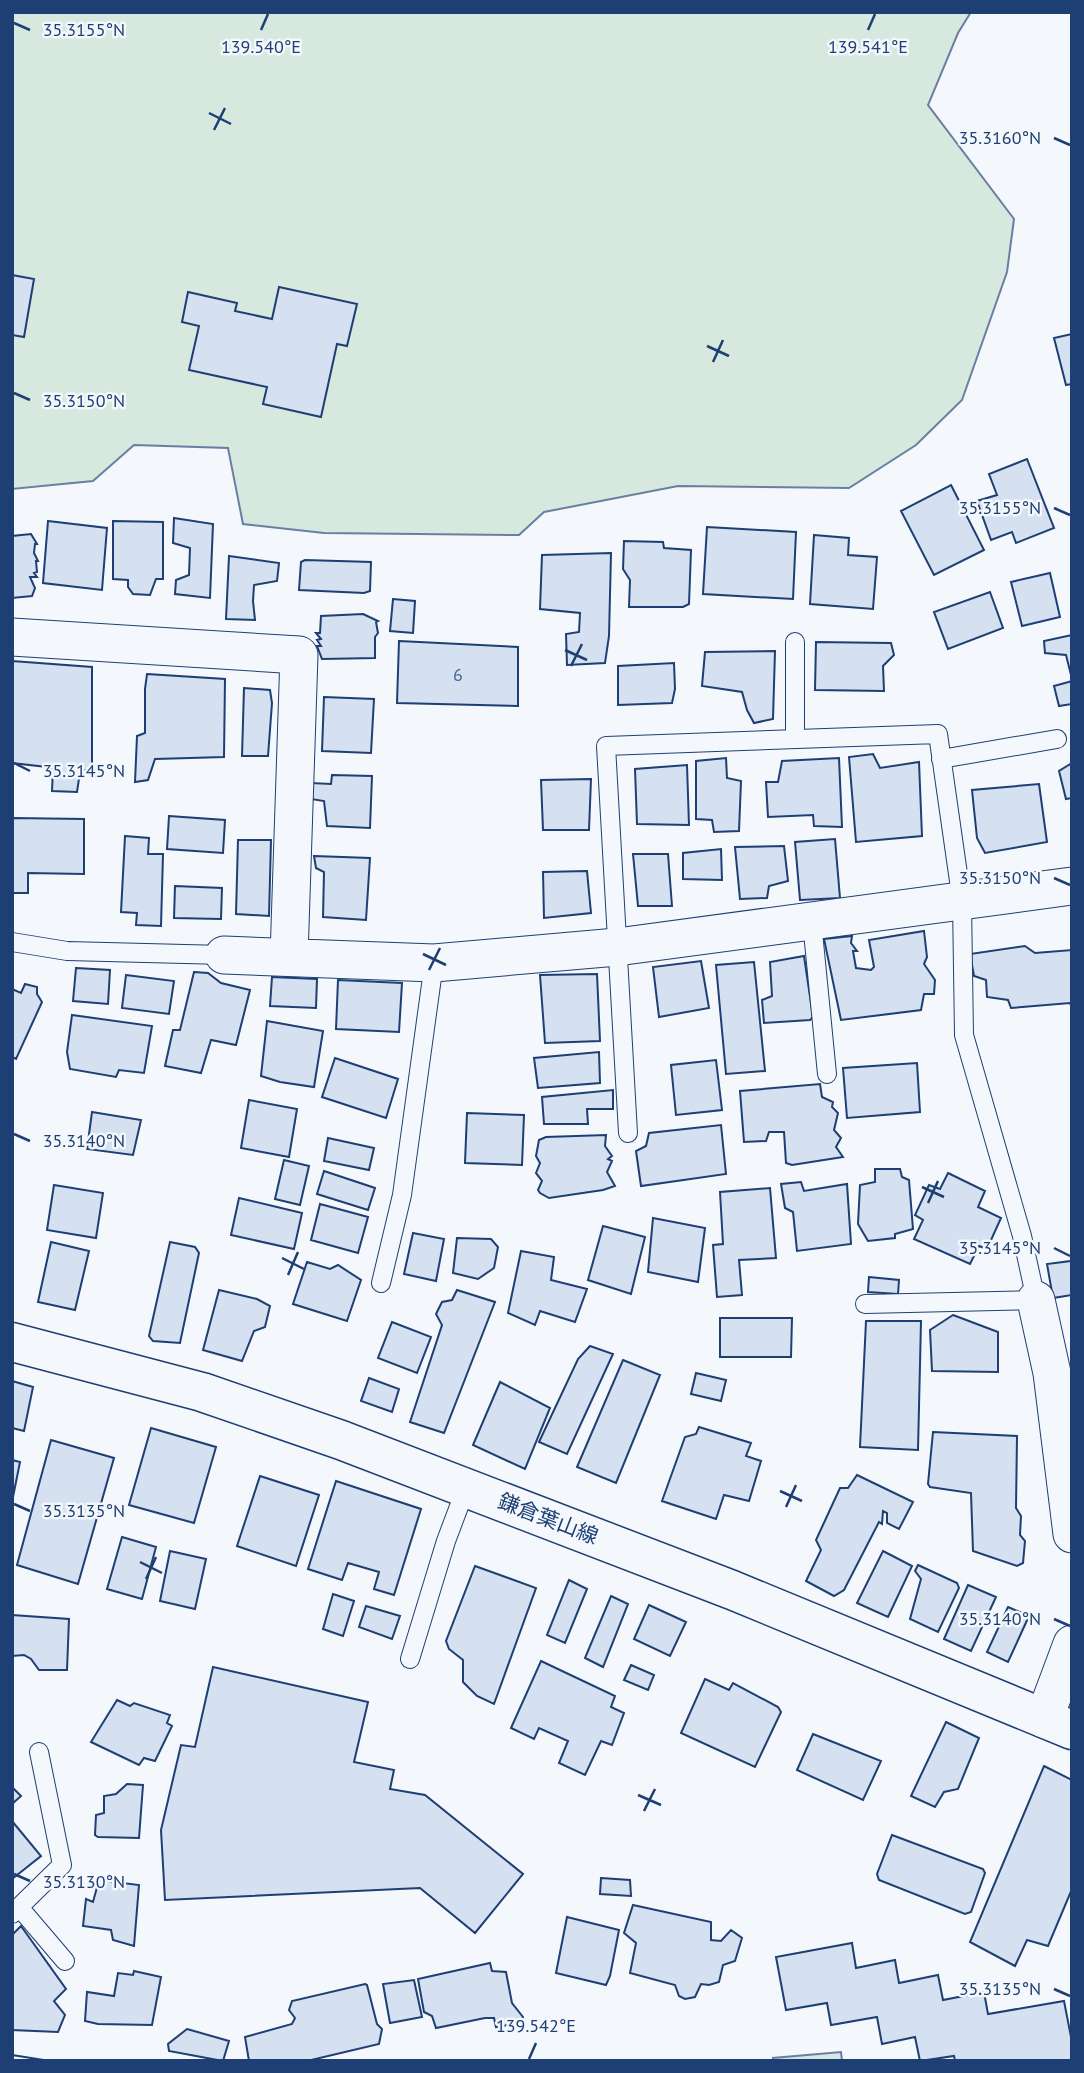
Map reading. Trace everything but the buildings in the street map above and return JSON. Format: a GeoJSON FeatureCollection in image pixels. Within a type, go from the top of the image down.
{"type":"FeatureCollection","features":[{"type":"Feature","properties":{"kind":"main road","name":"鎌倉葉山線"},"geometry":{"type":"LineString","coordinates":[[12,1342],[202,1392],[341,1440],[732,1590],[1058,1725]]}},
{"type":"Feature","properties":{"kind":"street"},"geometry":{"type":"LineString","coordinates":[[12,636],[299,655],[289,957]]}},
{"type":"Feature","properties":{"kind":"street"},"geometry":{"type":"LineString","coordinates":[[224,955],[434,963],[617,947],[1072,886]]}},
{"type":"Feature","properties":{"kind":"street"},"geometry":{"type":"LineString","coordinates":[[1036,1300],[1052,1373],[1072,1534]]}},
{"type":"Feature","properties":{"kind":"street"},"geometry":{"type":"LineString","coordinates":[[1058,1725],[1072,1644]]}},
{"type":"Feature","properties":{"kind":"lane"},"geometry":{"type":"LineString","coordinates":[[795,642],[795,739]]}},
{"type":"Feature","properties":{"kind":"lane"},"geometry":{"type":"LineString","coordinates":[[628,1133],[606,746],[938,734],[962,902],[964,1035],[1022,1236],[1036,1300],[865,1304]]}},
{"type":"Feature","properties":{"kind":"lane"},"geometry":{"type":"LineString","coordinates":[[941,759],[1057,739]]}},
{"type":"Feature","properties":{"kind":"lane"},"geometry":{"type":"LineString","coordinates":[[812,922],[827,1074]]}},
{"type":"Feature","properties":{"kind":"lane"},"geometry":{"type":"LineString","coordinates":[[12,942],[67,951],[224,955]]}},
{"type":"Feature","properties":{"kind":"lane"},"geometry":{"type":"LineString","coordinates":[[381,1283],[402,1195],[434,963]]}},
{"type":"Feature","properties":{"kind":"lane"},"geometry":{"type":"LineString","coordinates":[[410,1659],[446,1541],[466,1488]]}},
{"type":"Feature","properties":{"kind":"lane"},"geometry":{"type":"LineString","coordinates":[[40,1752],[62,1865],[15,1911],[65,1961]]}},
{"type":"Feature","properties":{"kind":"shaded area"},"geometry":{"type":"Polygon","coordinates":[[[12,12],[971,12],[958,33],[928,105],[1014,219],[1007,272],[962,400],[916,445],[849,488],[678,486],[544,512],[519,535],[324,533],[243,524],[228,448],[134,445],[93,481],[12,489],[12,12]]]}},
{"type":"Feature","properties":{"kind":"shaded area"},"geometry":{"type":"Polygon","coordinates":[[[841,2052],[842,2061],[773,2061],[773,2058],[841,2052]]]}},
{"type":"Feature","properties":{"kind":"tram line"},"geometry":{"type":"LineString","coordinates":[[12,2055],[50,2061]]}}]}
